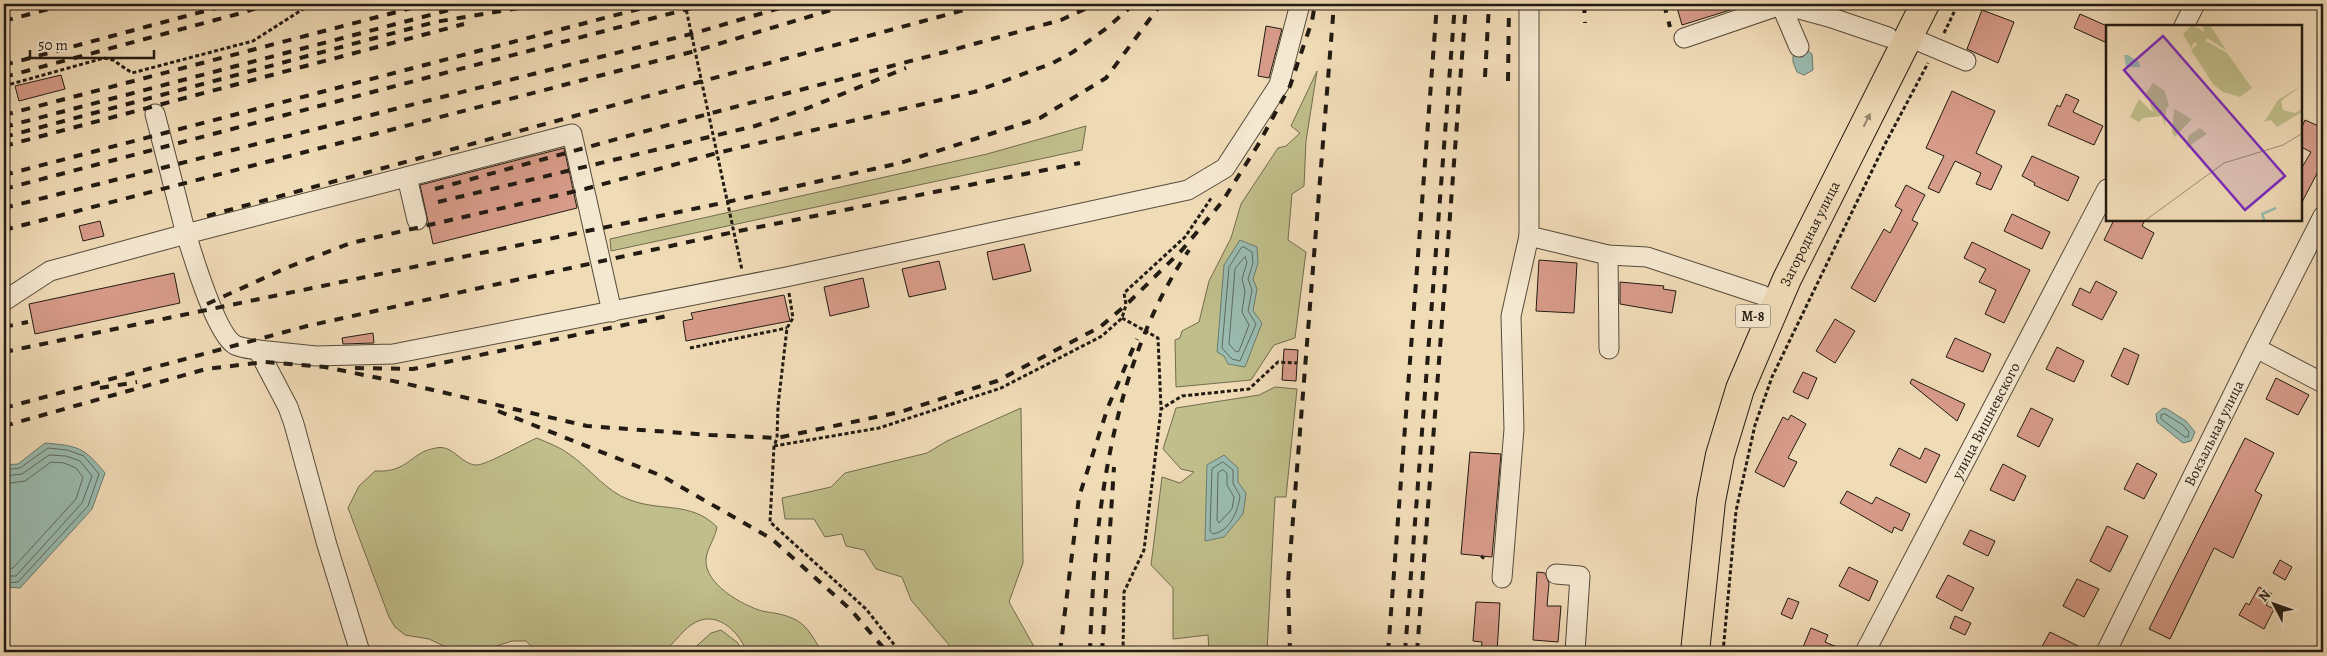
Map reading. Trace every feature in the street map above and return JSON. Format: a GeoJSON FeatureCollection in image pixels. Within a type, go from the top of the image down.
{"type":"FeatureCollection","features":[{"type":"Feature","properties":{"kind":"highway","name":"Загородная улица"},"geometry":{"type":"LineString","coordinates":[[1695,652],[1711,501],[1720,455],[1740,389],[1787,279],[1898,37],[1904,4]]}},
{"type":"Feature","properties":{"kind":"highway","name":"Загородная улица"},"geometry":{"type":"LineString","coordinates":[[1678,652],[1692,519],[1702,470],[1724,386],[1762,295],[1898,37],[1925,4]]}},
{"type":"Feature","properties":{"kind":"street"},"geometry":{"type":"LineString","coordinates":[[155,114],[186,234],[211,308],[228,337],[235,345],[258,350],[316,356],[393,354],[745,285],[1188,190],[1225,168],[1279,85],[1300,4]]}},
{"type":"Feature","properties":{"kind":"street"},"geometry":{"type":"LineString","coordinates":[[1502,578],[1514,430],[1511,316],[1529,236],[1529,4]]}},
{"type":"Feature","properties":{"kind":"street"},"geometry":{"type":"LineString","coordinates":[[2184,25],[2195,4]]}},
{"type":"Feature","properties":{"kind":"street"},"geometry":{"type":"LineString","coordinates":[[1781,5],[1799,47]]}},
{"type":"Feature","properties":{"kind":"street"},"geometry":{"type":"LineString","coordinates":[[1684,38],[1781,5],[1898,37],[1966,61]]}},
{"type":"Feature","properties":{"kind":"street"},"geometry":{"type":"LineString","coordinates":[[4,300],[50,271],[572,134],[612,312]]}},
{"type":"Feature","properties":{"kind":"street"},"geometry":{"type":"LineString","coordinates":[[408,177],[417,220]]}},
{"type":"Feature","properties":{"kind":"street","name":"улица Вишневского"},"geometry":{"type":"LineString","coordinates":[[1865,652],[2106,191]]}},
{"type":"Feature","properties":{"kind":"street","name":"Вокзальная улица"},"geometry":{"type":"LineString","coordinates":[[2106,652],[2323,216]]}},
{"type":"Feature","properties":{"kind":"street"},"geometry":{"type":"LineString","coordinates":[[1529,236],[1608,255],[1647,257],[1762,295]]}},
{"type":"Feature","properties":{"kind":"street"},"geometry":{"type":"LineString","coordinates":[[1608,255],[1609,349]]}},
{"type":"Feature","properties":{"kind":"street"},"geometry":{"type":"LineString","coordinates":[[2256,348],[2323,383]]}},
{"type":"Feature","properties":{"kind":"street"},"geometry":{"type":"LineString","coordinates":[[258,350],[288,407],[294,424],[327,545],[360,652]]}},
{"type":"Feature","properties":{"kind":"street"},"geometry":{"type":"LineString","coordinates":[[1556,574],[1580,576],[1574,652]]}},
{"type":"Feature","properties":{"kind":"path"},"geometry":{"type":"LineString","coordinates":[[4,86],[104,58],[113,60],[132,73],[235,46],[253,41],[311,4]]}},
{"type":"Feature","properties":{"kind":"path"},"geometry":{"type":"LineString","coordinates":[[685,4],[745,285]]}},
{"type":"Feature","properties":{"kind":"path"},"geometry":{"type":"LineString","coordinates":[[1723,652],[1736,510],[1761,403],[1880,155],[1958,4]]}},
{"type":"Feature","properties":{"kind":"path"},"geometry":{"type":"LineString","coordinates":[[774,446],[879,428],[1001,388],[1102,336],[1122,318],[1126,305],[1124,292],[1185,237],[1217,190]]}},
{"type":"Feature","properties":{"kind":"path"},"geometry":{"type":"LineString","coordinates":[[789,298],[793,318],[787,328],[778,406],[770,522],[866,609],[900,652]]}},
{"type":"Feature","properties":{"kind":"path"},"geometry":{"type":"LineString","coordinates":[[1122,318],[1158,338],[1161,408],[1144,550],[1124,592],[1123,652]]}},
{"type":"Feature","properties":{"kind":"path"},"geometry":{"type":"LineString","coordinates":[[690,348],[787,328]]}},
{"type":"Feature","properties":{"kind":"path"},"geometry":{"type":"LineString","coordinates":[[1161,408],[1182,396],[1249,389],[1278,362],[1297,363]]}},
{"type":"Feature","properties":{"kind":"path"},"geometry":{"type":"LineString","coordinates":[[1481,556],[1486,558],[1486,563]]}},
{"type":"Feature","properties":{"kind":"shaded area"},"geometry":{"type":"Polygon","coordinates":[[[1317,71],[1306,141],[1304,186],[1292,194],[1288,240],[1306,252],[1295,338],[1274,345],[1251,380],[1176,387],[1175,340],[1180,338],[1182,331],[1199,322],[1209,281],[1231,238],[1241,204],[1278,148],[1286,146],[1300,133],[1291,126],[1317,71]]]}},
{"type":"Feature","properties":{"kind":"shaded area"},"geometry":{"type":"Polygon","coordinates":[[[1086,126],[1082,150],[611,251],[610,239],[987,154],[1086,126]]]}},
{"type":"Feature","properties":{"kind":"shaded area"},"geometry":{"type":"Polygon","coordinates":[[[1275,387],[1297,389],[1286,497],[1275,497],[1267,652],[1209,652],[1208,635],[1173,639],[1173,588],[1151,565],[1162,477],[1180,483],[1194,472],[1181,469],[1163,449],[1176,408],[1259,395],[1275,387]]]}},
{"type":"Feature","properties":{"kind":"shaded area"},"geometry":{"type":"Polygon","coordinates":[[[1021,408],[1023,563],[1009,602],[1037,652],[955,652],[911,600],[902,577],[876,569],[864,550],[846,546],[842,534],[825,537],[814,519],[785,519],[782,498],[831,487],[845,473],[927,453],[947,441],[1021,408]]]}},
{"type":"Feature","properties":{"kind":"shaded area"},"geometry":{"type":"Polygon","coordinates":[[[537,438],[558,447],[577,460],[606,486],[621,496],[642,504],[686,510],[707,519],[717,527],[706,559],[711,577],[735,599],[762,611],[788,616],[796,620],[811,634],[822,652],[747,652],[732,629],[717,620],[709,619],[700,620],[691,625],[663,652],[533,652],[534,649],[526,641],[512,641],[478,652],[457,652],[429,639],[405,635],[395,627],[389,617],[348,508],[359,486],[375,471],[395,469],[427,450],[436,448],[447,449],[466,462],[477,465],[497,458],[537,438]]]}},
{"type":"Feature","properties":{"kind":"shaded area"},"geometry":{"type":"Polygon","coordinates":[[[721,630],[738,643],[741,652],[690,652],[711,633],[721,630]]]}},
{"type":"Feature","properties":{"kind":"water"},"geometry":{"type":"Polygon","coordinates":[[[1807,50],[1812,54],[1813,70],[1804,75],[1797,72],[1793,56],[1798,51],[1807,50]]]}},
{"type":"Feature","properties":{"kind":"water"},"geometry":{"type":"Polygon","coordinates":[[[1240,240],[1257,247],[1258,263],[1253,279],[1257,289],[1253,311],[1262,323],[1245,367],[1228,364],[1224,356],[1217,352],[1224,265],[1240,240]]]}},
{"type":"Feature","properties":{"kind":"water"},"geometry":{"type":"Polygon","coordinates":[[[2163,408],[2186,421],[2195,432],[2191,441],[2183,443],[2157,422],[2156,414],[2163,408]]]}},
{"type":"Feature","properties":{"kind":"water"},"geometry":{"type":"Polygon","coordinates":[[[45,443],[80,449],[105,473],[92,509],[20,588],[6,587],[4,592],[4,465],[18,464],[45,443]]]}},
{"type":"Feature","properties":{"kind":"water"},"geometry":{"type":"Polygon","coordinates":[[[1224,455],[1238,468],[1238,482],[1246,493],[1243,514],[1224,537],[1205,541],[1207,465],[1224,455]]]}},
{"type":"Feature","properties":{"kind":"building"},"geometry":{"type":"Polygon","coordinates":[[[1676,4],[1743,4],[1743,6],[1682,25],[1676,4]]]}},
{"type":"Feature","properties":{"kind":"building"},"geometry":{"type":"Polygon","coordinates":[[[1982,10],[2014,22],[1998,63],[1967,49],[1982,10]]]}},
{"type":"Feature","properties":{"kind":"building"},"geometry":{"type":"Polygon","coordinates":[[[2080,14],[2106,26],[2106,43],[2074,28],[2080,14]]]}},
{"type":"Feature","properties":{"kind":"building"},"geometry":{"type":"Polygon","coordinates":[[[1266,26],[1282,29],[1269,78],[1258,76],[1266,26]]]}},
{"type":"Feature","properties":{"kind":"building"},"geometry":{"type":"Polygon","coordinates":[[[61,75],[65,89],[19,101],[15,86],[61,75]]]}},
{"type":"Feature","properties":{"kind":"building"},"geometry":{"type":"Polygon","coordinates":[[[1952,91],[1995,111],[1976,153],[2002,166],[1991,190],[1976,184],[1981,173],[1955,161],[1939,193],[1928,188],[1944,156],[1926,148],[1952,91]]]}},
{"type":"Feature","properties":{"kind":"building"},"geometry":{"type":"Polygon","coordinates":[[[2066,94],[2079,100],[2073,112],[2103,126],[2094,145],[2048,125],[2057,105],[2060,107],[2066,94]]]}},
{"type":"Feature","properties":{"kind":"building"},"geometry":{"type":"Polygon","coordinates":[[[2305,120],[2323,128],[2323,162],[2302,202],[2302,167],[2311,152],[2302,148],[2302,127],[2305,120]]]}},
{"type":"Feature","properties":{"kind":"building"},"geometry":{"type":"Polygon","coordinates":[[[564,148],[577,208],[433,244],[420,185],[564,148]]]}},
{"type":"Feature","properties":{"kind":"building"},"geometry":{"type":"Polygon","coordinates":[[[2032,156],[2079,177],[2068,201],[2034,185],[2035,183],[2022,176],[2032,156]]]}},
{"type":"Feature","properties":{"kind":"building"},"geometry":{"type":"Polygon","coordinates":[[[1906,185],[1925,195],[1912,220],[1918,223],[1875,302],[1851,288],[1884,229],[1890,233],[1902,210],[1895,206],[1906,185]]]}},
{"type":"Feature","properties":{"kind":"building"},"geometry":{"type":"Polygon","coordinates":[[[2012,214],[2050,232],[2042,249],[2004,231],[2012,214]]]}},
{"type":"Feature","properties":{"kind":"building"},"geometry":{"type":"Polygon","coordinates":[[[100,221],[104,236],[83,241],[79,226],[100,221]]]}},
{"type":"Feature","properties":{"kind":"building"},"geometry":{"type":"Polygon","coordinates":[[[2114,221],[2144,221],[2142,226],[2154,233],[2142,259],[2104,240],[2114,221]]]}},
{"type":"Feature","properties":{"kind":"building"},"geometry":{"type":"Polygon","coordinates":[[[1972,242],[2030,270],[2004,323],[1985,314],[1996,290],[1979,282],[1986,269],[1964,258],[1972,242]]]}},
{"type":"Feature","properties":{"kind":"building"},"geometry":{"type":"Polygon","coordinates":[[[1024,244],[1031,271],[993,280],[987,252],[1024,244]]]}},
{"type":"Feature","properties":{"kind":"building"},"geometry":{"type":"Polygon","coordinates":[[[1539,260],[1577,263],[1574,313],[1536,311],[1539,260]]]}},
{"type":"Feature","properties":{"kind":"building"},"geometry":{"type":"Polygon","coordinates":[[[939,261],[946,289],[909,297],[902,269],[939,261]]]}},
{"type":"Feature","properties":{"kind":"building"},"geometry":{"type":"Polygon","coordinates":[[[174,273],[180,303],[35,334],[29,304],[174,273]]]}},
{"type":"Feature","properties":{"kind":"building"},"geometry":{"type":"Polygon","coordinates":[[[863,278],[869,307],[830,316],[824,287],[863,278]]]}},
{"type":"Feature","properties":{"kind":"building"},"geometry":{"type":"Polygon","coordinates":[[[2096,281],[2117,292],[2102,320],[2072,305],[2080,288],[2090,293],[2096,281]]]}},
{"type":"Feature","properties":{"kind":"building"},"geometry":{"type":"Polygon","coordinates":[[[1620,282],[1664,286],[1663,289],[1676,291],[1672,313],[1620,304],[1620,282]]]}},
{"type":"Feature","properties":{"kind":"building"},"geometry":{"type":"Polygon","coordinates":[[[784,295],[790,321],[686,341],[683,321],[693,319],[691,313],[784,295]]]}},
{"type":"Feature","properties":{"kind":"building"},"geometry":{"type":"Polygon","coordinates":[[[1835,319],[1855,331],[1835,363],[1816,351],[1835,319]]]}},
{"type":"Feature","properties":{"kind":"building"},"geometry":{"type":"Polygon","coordinates":[[[373,333],[374,343],[343,344],[342,338],[373,333]]]}},
{"type":"Feature","properties":{"kind":"building"},"geometry":{"type":"Polygon","coordinates":[[[1955,338],[1991,354],[1983,372],[1946,357],[1955,338]]]}},
{"type":"Feature","properties":{"kind":"building"},"geometry":{"type":"Polygon","coordinates":[[[2057,347],[2084,361],[2074,382],[2046,369],[2057,347]]]}},
{"type":"Feature","properties":{"kind":"building"},"geometry":{"type":"Polygon","coordinates":[[[2124,348],[2139,355],[2128,385],[2111,376],[2124,348]]]}},
{"type":"Feature","properties":{"kind":"building"},"geometry":{"type":"Polygon","coordinates":[[[1284,349],[1298,350],[1296,381],[1282,380],[1284,349]]]}},
{"type":"Feature","properties":{"kind":"building"},"geometry":{"type":"Polygon","coordinates":[[[1803,372],[1817,378],[1808,399],[1793,392],[1803,372]]]}},
{"type":"Feature","properties":{"kind":"building"},"geometry":{"type":"Polygon","coordinates":[[[2276,378],[2309,395],[2298,415],[2266,399],[2276,378]]]}},
{"type":"Feature","properties":{"kind":"building"},"geometry":{"type":"Polygon","coordinates":[[[1912,379],[1965,404],[1957,421],[1910,383],[1912,379]]]}},
{"type":"Feature","properties":{"kind":"building"},"geometry":{"type":"Polygon","coordinates":[[[2031,408],[2053,419],[2039,447],[2017,436],[2031,408]]]}},
{"type":"Feature","properties":{"kind":"building"},"geometry":{"type":"Polygon","coordinates":[[[1791,415],[1806,424],[1788,458],[1797,462],[1784,487],[1755,472],[1783,417],[1788,420],[1791,415]]]}},
{"type":"Feature","properties":{"kind":"building"},"geometry":{"type":"Polygon","coordinates":[[[2245,438],[2274,453],[2255,491],[2262,495],[2233,558],[2214,548],[2170,639],[2149,629],[2245,438]]]}},
{"type":"Feature","properties":{"kind":"building"},"geometry":{"type":"Polygon","coordinates":[[[1899,448],[1920,459],[1925,448],[1940,455],[1926,483],[1890,465],[1899,448]]]}},
{"type":"Feature","properties":{"kind":"building"},"geometry":{"type":"Polygon","coordinates":[[[1470,452],[1501,454],[1492,557],[1461,554],[1470,452]]]}},
{"type":"Feature","properties":{"kind":"building"},"geometry":{"type":"Polygon","coordinates":[[[2137,463],[2157,474],[2144,499],[2124,489],[2137,463]]]}},
{"type":"Feature","properties":{"kind":"building"},"geometry":{"type":"Polygon","coordinates":[[[2003,464],[2026,476],[2014,501],[1990,490],[2003,464]]]}},
{"type":"Feature","properties":{"kind":"building"},"geometry":{"type":"Polygon","coordinates":[[[1847,491],[1872,504],[1876,497],[1910,514],[1902,531],[1894,527],[1892,533],[1840,503],[1847,491]]]}},
{"type":"Feature","properties":{"kind":"building"},"geometry":{"type":"Polygon","coordinates":[[[2107,526],[2128,536],[2110,572],[2090,561],[2107,526]]]}},
{"type":"Feature","properties":{"kind":"building"},"geometry":{"type":"Polygon","coordinates":[[[1970,530],[1995,541],[1988,556],[1963,544],[1970,530]]]}},
{"type":"Feature","properties":{"kind":"building"},"geometry":{"type":"Polygon","coordinates":[[[2280,560],[2292,567],[2285,580],[2273,573],[2280,560]]]}},
{"type":"Feature","properties":{"kind":"building"},"geometry":{"type":"Polygon","coordinates":[[[1849,567],[1878,581],[1869,601],[1839,586],[1849,567]]]}},
{"type":"Feature","properties":{"kind":"building"},"geometry":{"type":"Polygon","coordinates":[[[1537,572],[1545,573],[1549,583],[1547,606],[1561,606],[1558,642],[1533,640],[1537,572]]]}},
{"type":"Feature","properties":{"kind":"building"},"geometry":{"type":"Polygon","coordinates":[[[1948,575],[1974,588],[1962,611],[1936,597],[1948,575]]]}},
{"type":"Feature","properties":{"kind":"building"},"geometry":{"type":"Polygon","coordinates":[[[2077,579],[2099,589],[2084,617],[2063,606],[2077,579]]]}},
{"type":"Feature","properties":{"kind":"building"},"geometry":{"type":"Polygon","coordinates":[[[2259,587],[2272,594],[2266,605],[2274,609],[2264,629],[2239,615],[2246,603],[2249,605],[2259,587]]]}},
{"type":"Feature","properties":{"kind":"building"},"geometry":{"type":"Polygon","coordinates":[[[1788,598],[1799,602],[1792,619],[1781,614],[1788,598]]]}},
{"type":"Feature","properties":{"kind":"building"},"geometry":{"type":"Polygon","coordinates":[[[1476,602],[1500,603],[1497,652],[1481,652],[1482,642],[1473,641],[1476,602]]]}},
{"type":"Feature","properties":{"kind":"building"},"geometry":{"type":"Polygon","coordinates":[[[1955,616],[1971,623],[1965,635],[1950,628],[1955,616]]]}},
{"type":"Feature","properties":{"kind":"building"},"geometry":{"type":"Polygon","coordinates":[[[1811,628],[1828,635],[1825,642],[1849,652],[1801,652],[1811,628]]]}},
{"type":"Feature","properties":{"kind":"building"},"geometry":{"type":"Polygon","coordinates":[[[2050,632],[2090,652],[2039,652],[2050,632]]]}},
{"type":"Feature","properties":{"kind":"railway"},"geometry":{"type":"LineString","coordinates":[[4,21],[67,4]]}},
{"type":"Feature","properties":{"kind":"railway"},"geometry":{"type":"LineString","coordinates":[[4,65],[231,4]]}},
{"type":"Feature","properties":{"kind":"railway"},"geometry":{"type":"LineString","coordinates":[[4,77],[245,12],[267,4]]}},
{"type":"Feature","properties":{"kind":"railway"},"geometry":{"type":"LineString","coordinates":[[4,115],[427,4]]}},
{"type":"Feature","properties":{"kind":"railway"},"geometry":{"type":"LineString","coordinates":[[4,127],[472,4]]}},
{"type":"Feature","properties":{"kind":"railway"},"geometry":{"type":"LineString","coordinates":[[4,137],[435,22],[543,4]]}},
{"type":"Feature","properties":{"kind":"railway"},"geometry":{"type":"LineString","coordinates":[[4,175],[658,4]]}},
{"type":"Feature","properties":{"kind":"railway"},"geometry":{"type":"LineString","coordinates":[[4,189],[707,4]]}},
{"type":"Feature","properties":{"kind":"railway"},"geometry":{"type":"LineString","coordinates":[[4,208],[691,34],[794,4]]}},
{"type":"Feature","properties":{"kind":"railway"},"geometry":{"type":"LineString","coordinates":[[4,230],[695,51],[851,4]]}},
{"type":"Feature","properties":{"kind":"railway"},"geometry":{"type":"LineString","coordinates":[[207,216],[986,4]]}},
{"type":"Feature","properties":{"kind":"railway"},"geometry":{"type":"LineString","coordinates":[[435,189],[1061,20],[1096,4]]}},
{"type":"Feature","properties":{"kind":"railway"},"geometry":{"type":"LineString","coordinates":[[207,304],[286,268],[351,243],[585,189],[717,153],[974,92],[1053,63],[1073,52],[1107,28],[1134,4]]}},
{"type":"Feature","properties":{"kind":"railway"},"geometry":{"type":"LineString","coordinates":[[4,352],[727,202],[900,163],[1040,118],[1106,78],[1161,4]]}},
{"type":"Feature","properties":{"kind":"railway"},"geometry":{"type":"LineString","coordinates":[[4,426],[206,369],[265,362],[325,367],[403,383],[587,426],[777,438],[900,412],[997,381],[1100,327],[1126,305],[1182,250],[1222,202],[1258,145],[1290,86],[1312,21],[1315,4]]}},
{"type":"Feature","properties":{"kind":"railway"},"geometry":{"type":"LineString","coordinates":[[1290,652],[1288,582],[1334,4]]}},
{"type":"Feature","properties":{"kind":"railway"},"geometry":{"type":"LineString","coordinates":[[1388,652],[1437,4]]}},
{"type":"Feature","properties":{"kind":"railway"},"geometry":{"type":"LineString","coordinates":[[1405,652],[1455,4]]}},
{"type":"Feature","properties":{"kind":"railway"},"geometry":{"type":"LineString","coordinates":[[1417,652],[1466,4]]}},
{"type":"Feature","properties":{"kind":"railway"},"geometry":{"type":"LineString","coordinates":[[1485,77],[1489,4]]}},
{"type":"Feature","properties":{"kind":"railway"},"geometry":{"type":"LineString","coordinates":[[1508,81],[1509,4]]}},
{"type":"Feature","properties":{"kind":"railway"},"geometry":{"type":"LineString","coordinates":[[1584,4],[1585,23]]}},
{"type":"Feature","properties":{"kind":"railway"},"geometry":{"type":"LineString","coordinates":[[1664,4],[1670,27]]}},
{"type":"Feature","properties":{"kind":"railway"},"geometry":{"type":"LineString","coordinates":[[4,146],[464,24]]}},
{"type":"Feature","properties":{"kind":"railway"},"geometry":{"type":"LineString","coordinates":[[438,202],[755,126],[808,108],[906,68]]}},
{"type":"Feature","properties":{"kind":"railway"},"geometry":{"type":"LineString","coordinates":[[4,408],[307,326],[734,232],[1080,163]]}},
{"type":"Feature","properties":{"kind":"railway"},"geometry":{"type":"LineString","coordinates":[[1090,652],[1096,548],[1112,444],[1124,392],[1141,342],[1163,295],[1189,250]]}},
{"type":"Feature","properties":{"kind":"railway"},"geometry":{"type":"LineString","coordinates":[[355,368],[413,369],[667,316]]}},
{"type":"Feature","properties":{"kind":"railway"},"geometry":{"type":"LineString","coordinates":[[4,327],[28,322]]}},
{"type":"Feature","properties":{"kind":"railway"},"geometry":{"type":"LineString","coordinates":[[1060,652],[1079,497],[1108,407],[1137,339]]}},
{"type":"Feature","properties":{"kind":"railway"},"geometry":{"type":"LineString","coordinates":[[100,388],[137,382]]}},
{"type":"Feature","properties":{"kind":"railway"},"geometry":{"type":"LineString","coordinates":[[498,411],[662,476],[772,539],[851,610],[887,652]]}},
{"type":"Feature","properties":{"kind":"railway"},"geometry":{"type":"LineString","coordinates":[[1102,652],[1114,467]]}}]}
